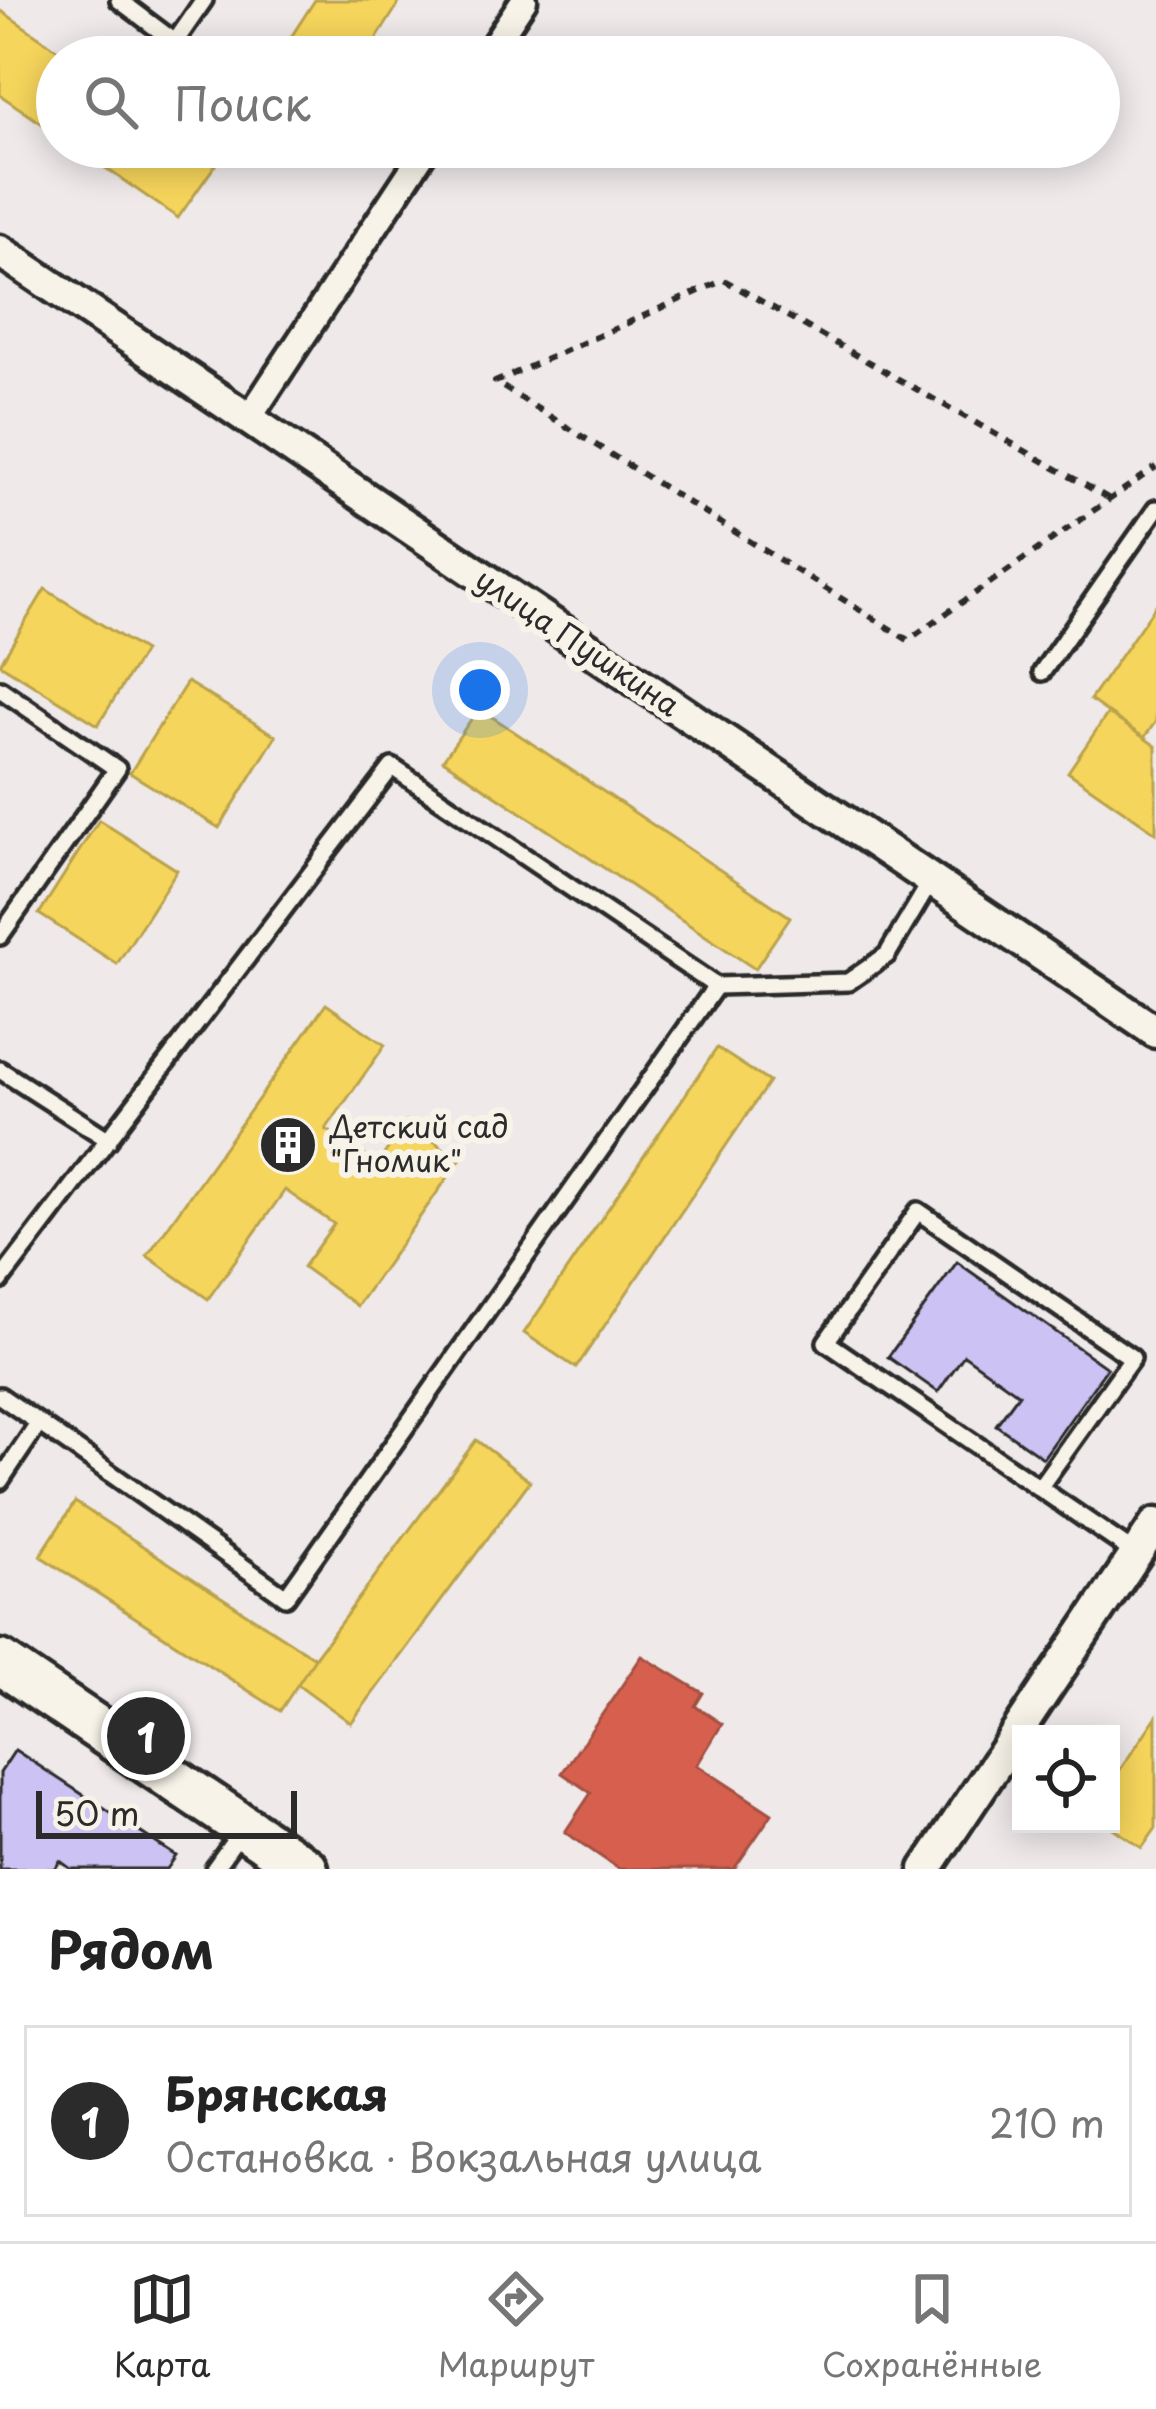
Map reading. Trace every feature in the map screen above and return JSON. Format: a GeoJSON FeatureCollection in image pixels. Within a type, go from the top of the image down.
{"type":"FeatureCollection","features":[{"type":"Feature","properties":{"kind":"main road"},"geometry":{"type":"LineString","coordinates":[[0,1662],[306,1869]]}},
{"type":"Feature","properties":{"kind":"street"},"geometry":{"type":"LineString","coordinates":[[500,36],[524,0]]}},
{"type":"Feature","properties":{"kind":"street"},"geometry":{"type":"LineString","coordinates":[[247,421],[413,168]]}},
{"type":"Feature","properties":{"kind":"street","name":"улица Пушкина"},"geometry":{"type":"LineString","coordinates":[[0,251],[1156,1032]]}},
{"type":"Feature","properties":{"kind":"street"},"geometry":{"type":"LineString","coordinates":[[926,1869],[1156,1524]]}},
{"type":"Feature","properties":{"kind":"lane"},"geometry":{"type":"LineString","coordinates":[[119,0],[167,36]]}},
{"type":"Feature","properties":{"kind":"lane"},"geometry":{"type":"LineString","coordinates":[[179,36],[204,0]]}},
{"type":"Feature","properties":{"kind":"lane"},"geometry":{"type":"LineString","coordinates":[[1042,672],[1156,509]]}},
{"type":"Feature","properties":{"kind":"lane"},"geometry":{"type":"LineString","coordinates":[[0,689],[117,769],[0,935]]}},
{"type":"Feature","properties":{"kind":"lane"},"geometry":{"type":"LineString","coordinates":[[0,1281],[392,767],[716,986],[848,982],[887,955],[932,881]]}},
{"type":"Feature","properties":{"kind":"lane"},"geometry":{"type":"LineString","coordinates":[[0,1396],[286,1598],[716,986]]}},
{"type":"Feature","properties":{"kind":"lane"},"geometry":{"type":"LineString","coordinates":[[0,1070],[109,1141]]}},
{"type":"Feature","properties":{"kind":"lane"},"geometry":{"type":"LineString","coordinates":[[1039,1488],[1132,1358],[918,1210],[826,1342],[1039,1488],[1136,1554]]}},
{"type":"Feature","properties":{"kind":"lane"},"geometry":{"type":"LineString","coordinates":[[0,1481],[39,1423]]}},
{"type":"Feature","properties":{"kind":"lane"},"geometry":{"type":"LineString","coordinates":[[214,1869],[244,1827]]}},
{"type":"Feature","properties":{"kind":"path"},"geometry":{"type":"LineString","coordinates":[[1108,498],[724,280],[495,382],[908,640],[1156,467]]}},
{"type":"Feature","properties":{"kind":"building: Жильё"},"geometry":{"type":"Polygon","coordinates":[[[315,0],[401,0],[378,36],[292,36],[315,0]]]}},
{"type":"Feature","properties":{"kind":"building: Жильё"},"geometry":{"type":"Polygon","coordinates":[[[0,10],[38,36],[36,120],[0,95],[0,10]]]}},
{"type":"Feature","properties":{"kind":"building: Жильё"},"geometry":{"type":"Polygon","coordinates":[[[105,168],[213,168],[178,218],[105,168]]]}},
{"type":"Feature","properties":{"kind":"building: Жильё"},"geometry":{"type":"Polygon","coordinates":[[[45,589],[144,651],[98,725],[0,664],[45,589]]]}},
{"type":"Feature","properties":{"kind":"building: Жильё"},"geometry":{"type":"Polygon","coordinates":[[[1156,605],[1156,721],[1144,738],[1090,700],[1156,605]]]}},
{"type":"Feature","properties":{"kind":"building: Жильё"},"geometry":{"type":"Polygon","coordinates":[[[187,682],[276,736],[219,828],[130,773],[187,682]]]}},
{"type":"Feature","properties":{"kind":"building: Жильё"},"geometry":{"type":"Polygon","coordinates":[[[479,708],[790,917],[755,969],[443,760],[479,708]]]}},
{"type":"Feature","properties":{"kind":"building: Жильё"},"geometry":{"type":"Polygon","coordinates":[[[1108,713],[1156,746],[1156,833],[1068,772],[1108,713]]]}},
{"type":"Feature","properties":{"kind":"building: Жильё"},"geometry":{"type":"Polygon","coordinates":[[[99,820],[177,870],[117,964],[39,914],[99,820]]]}},
{"type":"Feature","properties":{"kind":"building: Жильё","name":"Детский сад \"Гномик\""},"geometry":{"type":"Polygon","coordinates":[[[326,1004],[385,1045],[326,1129],[377,1164],[407,1122],[460,1160],[357,1306],[303,1267],[334,1224],[285,1190],[208,1299],[147,1256],[326,1004]]]}},
{"type":"Feature","properties":{"kind":"building: Жильё"},"geometry":{"type":"Polygon","coordinates":[[[717,1048],[769,1082],[576,1368],[524,1333],[717,1048]]]}},
{"type":"Feature","properties":{"kind":"building: Жильё"},"geometry":{"type":"Polygon","coordinates":[[[476,1440],[530,1481],[351,1723],[296,1683],[476,1440]]]}},
{"type":"Feature","properties":{"kind":"building: Жильё"},"geometry":{"type":"Polygon","coordinates":[[[75,1502],[315,1658],[280,1711],[40,1556],[75,1502]]]}},
{"type":"Feature","properties":{"kind":"building: Жильё"},"geometry":{"type":"Polygon","coordinates":[[[1156,1717],[1156,1828],[1142,1848],[1120,1833],[1120,1770],[1156,1717]]]}},
{"type":"Feature","properties":{"kind":"building: Торговля"},"geometry":{"type":"Polygon","coordinates":[[[642,1656],[703,1693],[695,1706],[722,1724],[697,1765],[772,1814],[734,1869],[619,1869],[565,1832],[591,1793],[562,1773],[642,1656]]]}},
{"type":"Feature","properties":{"kind":"building: Прочее"},"geometry":{"type":"Polygon","coordinates":[[[957,1262],[1107,1368],[1043,1458],[996,1425],[1019,1394],[964,1355],[938,1392],[888,1357],[957,1262]]]}},
{"type":"Feature","properties":{"kind":"building: Прочее"},"geometry":{"type":"Polygon","coordinates":[[[15,1750],[176,1856],[167,1869],[71,1869],[60,1861],[55,1869],[0,1869],[0,1773],[15,1750]]]}},
{"type":"Feature","properties":{"kind":"place","name":"Детский сад \"Гномик\""},"geometry":{"type":"Point","coordinates":[288,1145]}},
{"type":"Feature","properties":{"kind":"place","name":"Брянская"},"geometry":{"type":"Point","coordinates":[146,1736]}}]}
